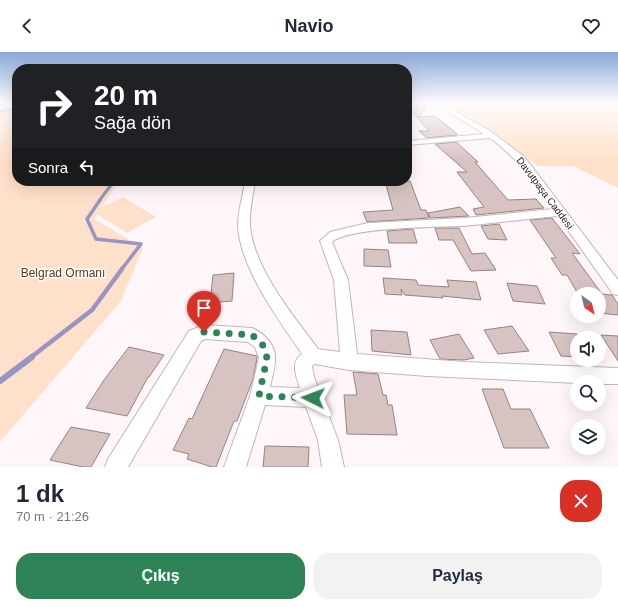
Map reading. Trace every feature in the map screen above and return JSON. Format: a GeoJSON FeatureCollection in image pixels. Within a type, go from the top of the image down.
{"type":"FeatureCollection","features":[{"type":"Feature","properties":{"kind":"street","name":"Davutpaşa Caddesi"},"geometry":{"type":"LineString","coordinates":[[469,122],[516,155],[522,161],[618,290]]}},
{"type":"Feature","properties":{"kind":"street"},"geometry":{"type":"LineString","coordinates":[[412,143],[489,136]]}},
{"type":"Feature","properties":{"kind":"street"},"geometry":{"type":"LineString","coordinates":[[250,186],[244,225],[247,246],[271,296],[313,356]]}},
{"type":"Feature","properties":{"kind":"street"},"geometry":{"type":"LineString","coordinates":[[349,362],[341,280],[326,241],[329,236],[368,227],[472,222],[560,212]]}},
{"type":"Feature","properties":{"kind":"street"},"geometry":{"type":"LineString","coordinates":[[116,467],[194,336],[204,332],[252,335],[262,343],[267,358],[259,396],[235,467]]}},
{"type":"Feature","properties":{"kind":"street"},"geometry":{"type":"LineString","coordinates":[[333,467],[328,440],[305,377],[303,363],[313,356],[349,362],[435,369],[618,376]]}},
{"type":"Feature","properties":{"kind":"street"},"geometry":{"type":"LineString","coordinates":[[259,396],[313,398]]}},
{"type":"Feature","properties":{"kind":"green space","name":"Belgrad Ormanı"},"geometry":{"type":"Polygon","coordinates":[[[0,122],[12,122],[12,186],[116,186],[102,207],[123,197],[156,217],[127,233],[97,214],[94,219],[143,248],[121,301],[0,442],[0,122]]]}},
{"type":"Feature","properties":{"kind":"green space"},"geometry":{"type":"Polygon","coordinates":[[[478,122],[618,122],[618,188],[573,166],[538,166],[478,122]]]}},
{"type":"Feature","properties":{"kind":"building"},"geometry":{"type":"Polygon","coordinates":[[[422,122],[443,122],[457,135],[427,138],[419,131],[429,131],[422,122]]]}},
{"type":"Feature","properties":{"kind":"building"},"geometry":{"type":"Polygon","coordinates":[[[456,142],[478,162],[475,162],[508,200],[536,199],[544,208],[476,215],[473,209],[484,207],[457,172],[467,172],[435,144],[456,142]]]}},
{"type":"Feature","properties":{"kind":"building"},"geometry":{"type":"Polygon","coordinates":[[[386,186],[412,186],[421,210],[426,210],[429,218],[367,222],[363,212],[393,210],[386,186]]]}},
{"type":"Feature","properties":{"kind":"building"},"geometry":{"type":"Polygon","coordinates":[[[460,207],[469,216],[430,218],[428,213],[460,207]]]}},
{"type":"Feature","properties":{"kind":"building"},"geometry":{"type":"Polygon","coordinates":[[[552,218],[580,254],[572,253],[597,287],[574,287],[567,275],[562,275],[551,258],[556,258],[530,220],[552,218]]]}},
{"type":"Feature","properties":{"kind":"building"},"geometry":{"type":"Polygon","coordinates":[[[499,224],[507,240],[488,239],[481,226],[499,224]]]}},
{"type":"Feature","properties":{"kind":"building"},"geometry":{"type":"Polygon","coordinates":[[[435,228],[459,228],[472,254],[485,253],[496,270],[471,271],[453,240],[439,240],[435,228]]]}},
{"type":"Feature","properties":{"kind":"building"},"geometry":{"type":"Polygon","coordinates":[[[413,229],[417,243],[389,243],[387,231],[413,229]]]}},
{"type":"Feature","properties":{"kind":"building"},"geometry":{"type":"Polygon","coordinates":[[[364,249],[388,250],[391,267],[364,266],[364,249]]]}},
{"type":"Feature","properties":{"kind":"building"},"geometry":{"type":"Polygon","coordinates":[[[234,273],[232,301],[210,303],[213,275],[234,273]]]}},
{"type":"Feature","properties":{"kind":"building"},"geometry":{"type":"Polygon","coordinates":[[[383,278],[416,280],[418,285],[449,287],[447,280],[476,282],[481,300],[442,296],[443,298],[405,295],[401,289],[402,295],[385,294],[383,278]]]}},
{"type":"Feature","properties":{"kind":"building"},"geometry":{"type":"Polygon","coordinates":[[[507,283],[537,286],[545,304],[513,301],[507,283]]]}},
{"type":"Feature","properties":{"kind":"building"},"geometry":{"type":"Polygon","coordinates":[[[606,294],[612,295],[618,304],[618,315],[606,314],[606,294]]]}},
{"type":"Feature","properties":{"kind":"building"},"geometry":{"type":"Polygon","coordinates":[[[512,326],[529,351],[498,354],[484,330],[512,326]]]}},
{"type":"Feature","properties":{"kind":"building"},"geometry":{"type":"Polygon","coordinates":[[[371,330],[407,332],[411,355],[372,351],[371,330]]]}},
{"type":"Feature","properties":{"kind":"building"},"geometry":{"type":"Polygon","coordinates":[[[549,332],[570,334],[570,357],[561,356],[549,332]]]}},
{"type":"Feature","properties":{"kind":"building"},"geometry":{"type":"Polygon","coordinates":[[[459,334],[474,358],[464,360],[440,359],[430,340],[459,334]]]}},
{"type":"Feature","properties":{"kind":"building"},"geometry":{"type":"Polygon","coordinates":[[[606,335],[618,336],[618,361],[606,343],[606,335]]]}},
{"type":"Feature","properties":{"kind":"building"},"geometry":{"type":"Polygon","coordinates":[[[129,347],[164,355],[148,377],[127,416],[86,408],[104,380],[129,347]]]}},
{"type":"Feature","properties":{"kind":"building"},"geometry":{"type":"Polygon","coordinates":[[[224,349],[257,356],[257,358],[253,379],[237,421],[234,421],[216,467],[212,467],[187,459],[189,454],[173,450],[189,418],[192,419],[224,349]]]}},
{"type":"Feature","properties":{"kind":"building"},"geometry":{"type":"Polygon","coordinates":[[[353,372],[378,374],[383,395],[386,395],[388,405],[392,405],[397,435],[347,434],[344,395],[357,395],[353,372]]]}},
{"type":"Feature","properties":{"kind":"building"},"geometry":{"type":"Polygon","coordinates":[[[482,389],[503,389],[511,409],[530,409],[549,448],[504,448],[482,389]]]}},
{"type":"Feature","properties":{"kind":"building"},"geometry":{"type":"Polygon","coordinates":[[[71,427],[110,434],[91,467],[83,467],[50,460],[71,427]]]}},
{"type":"Feature","properties":{"kind":"building"},"geometry":{"type":"Polygon","coordinates":[[[265,446],[309,447],[308,467],[263,467],[265,446]]]}},
{"type":"Feature","properties":{"kind":"waterway"},"geometry":{"type":"LineString","coordinates":[[99,201],[110,186]]}},
{"type":"Feature","properties":{"kind":"waterway"},"geometry":{"type":"LineString","coordinates":[[100,200],[87,219],[96,239],[141,244],[121,270]]}},
{"type":"Feature","properties":{"kind":"waterway"},"geometry":{"type":"LineString","coordinates":[[30,358],[92,310],[122,269]]}},
{"type":"Feature","properties":{"kind":"waterway"},"geometry":{"type":"LineString","coordinates":[[0,381],[32,357]]}},
{"type":"Feature","properties":{"kind":"route"},"geometry":{"type":"LineString","coordinates":[[204,332],[252,335],[262,343],[267,358],[259,396],[313,398]]}}]}
